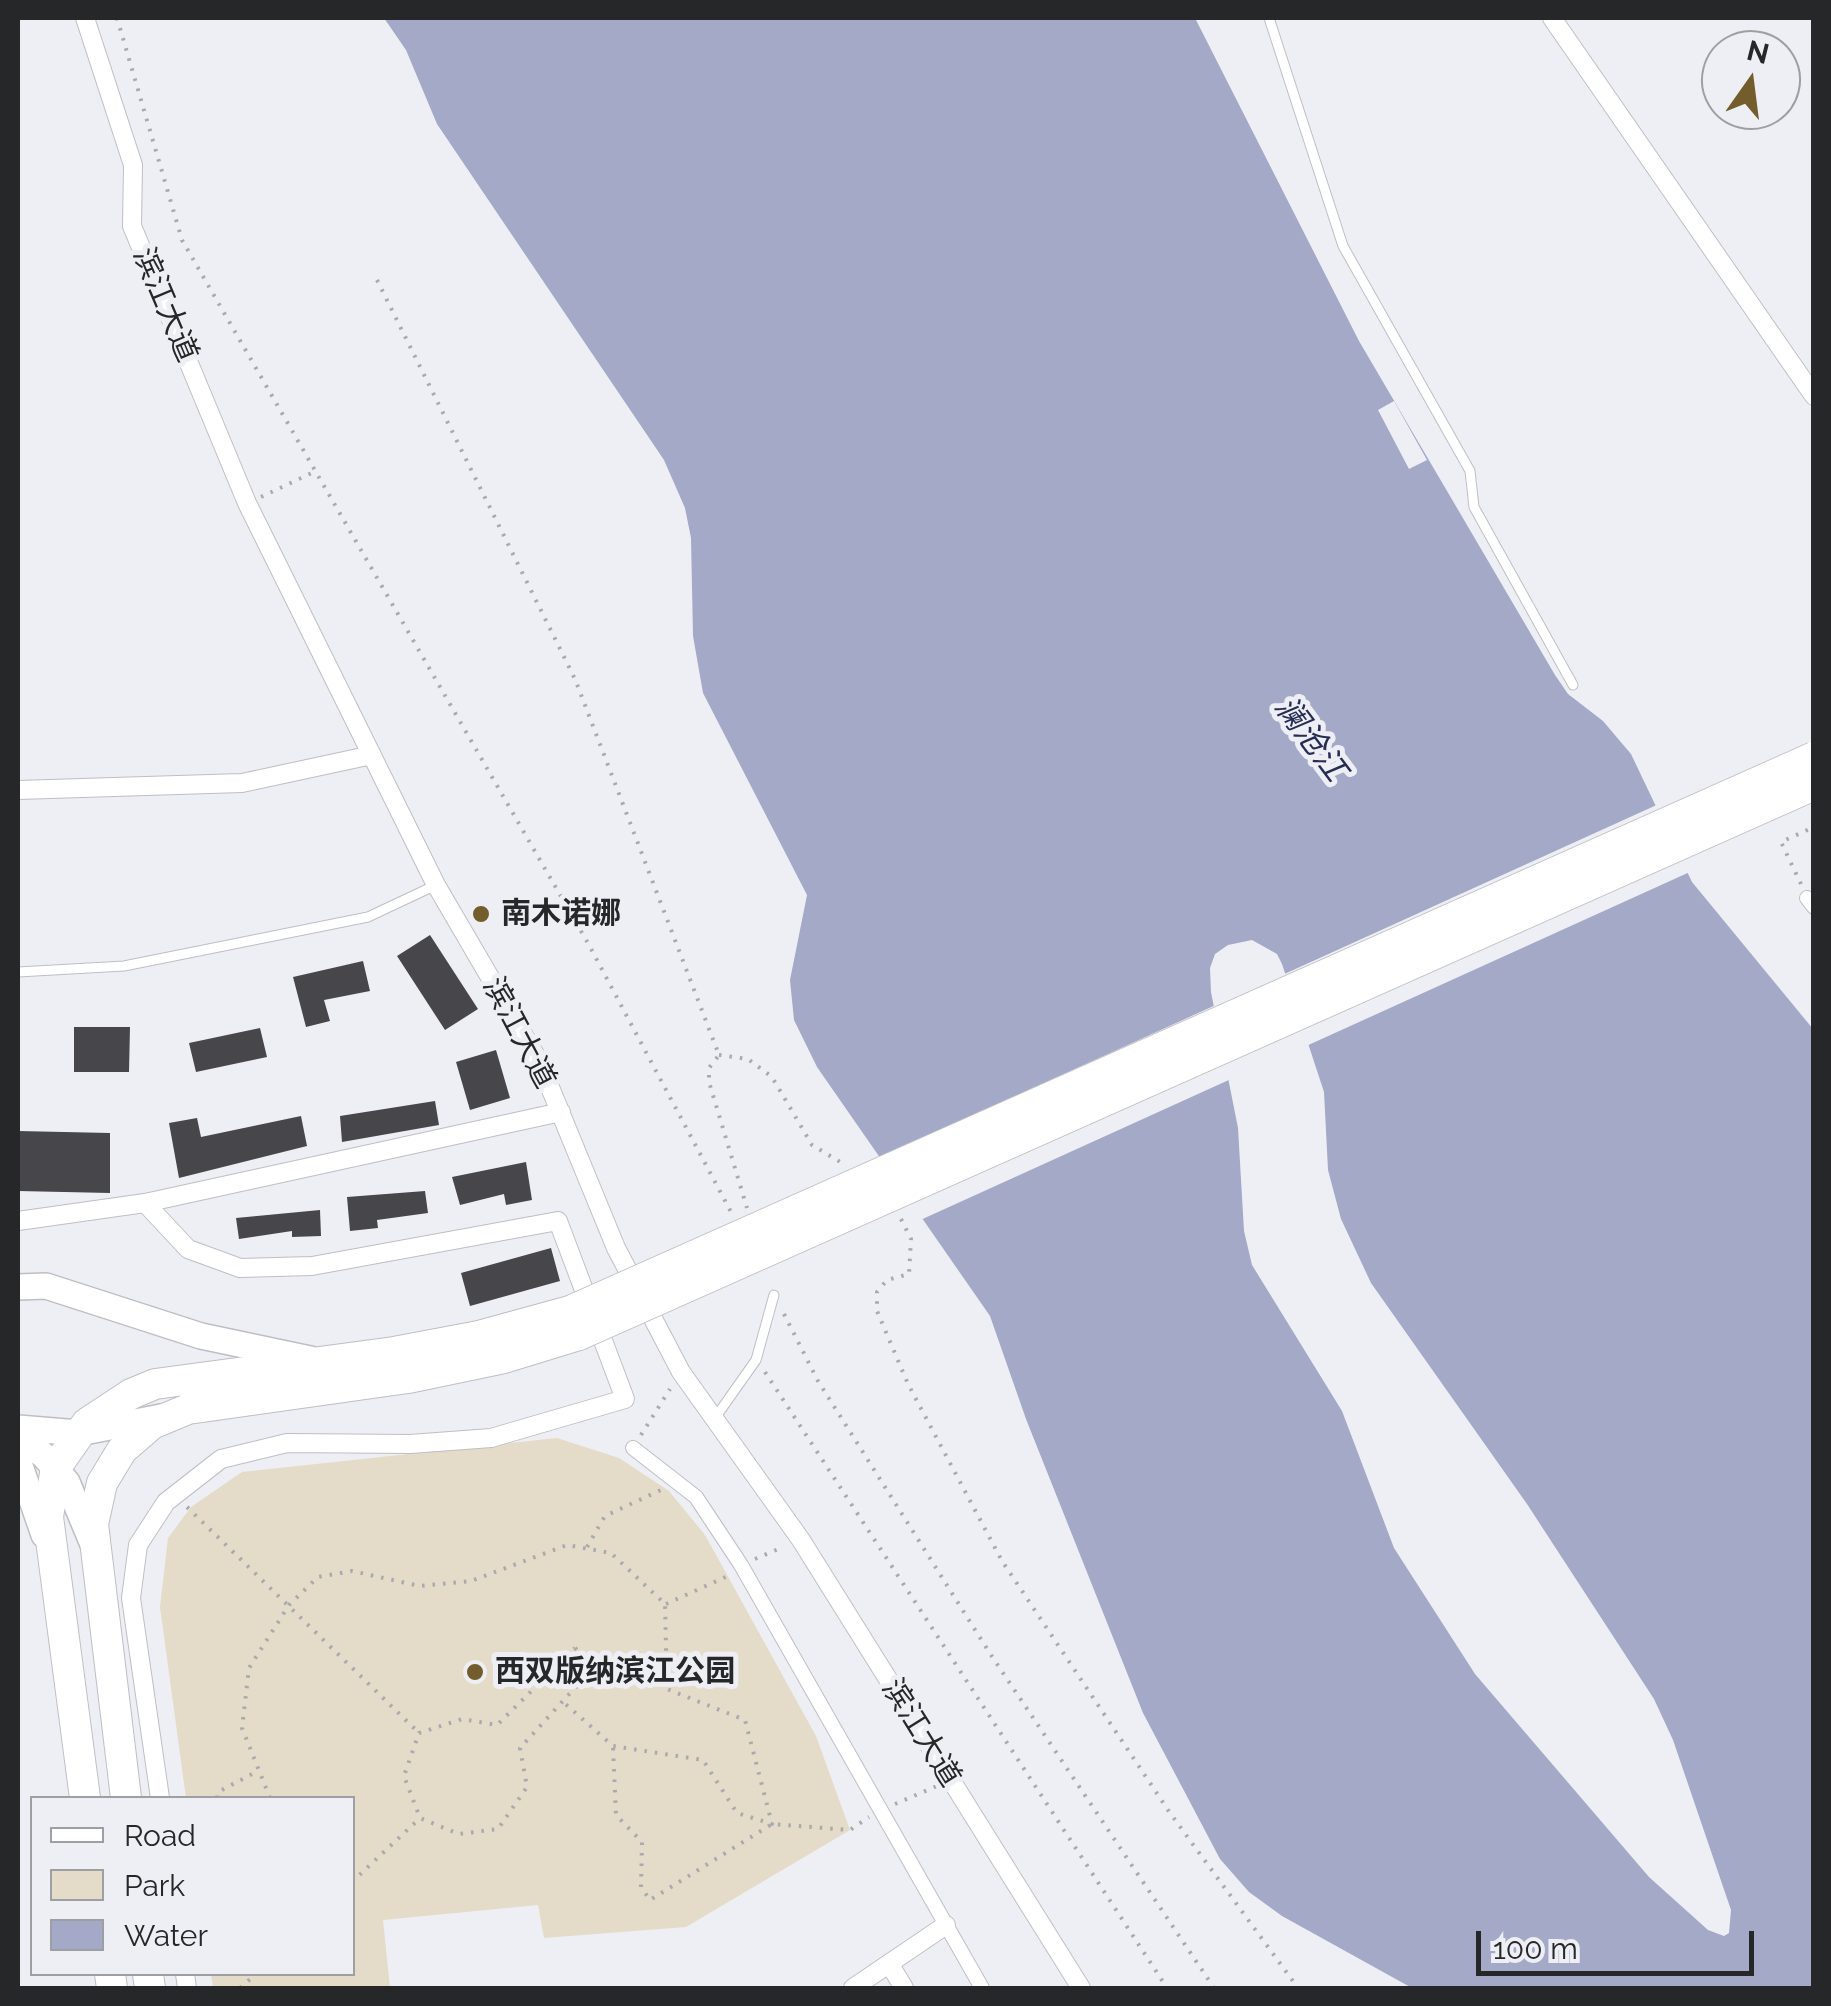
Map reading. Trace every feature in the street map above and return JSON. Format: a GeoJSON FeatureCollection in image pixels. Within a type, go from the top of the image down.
{"type":"FeatureCollection","features":[{"type":"Feature","properties":{"kind":"highway"},"geometry":{"type":"LineString","coordinates":[[126,1796],[94,1547],[96,1502],[111,1466],[136,1436],[170,1415],[408,1378],[504,1358],[1814,758]]}},
{"type":"Feature","properties":{"kind":"highway"},"geometry":{"type":"LineString","coordinates":[[85,1796],[48,1517],[56,1467],[78,1433],[108,1407],[155,1384],[574,1323],[1814,785]]}},
{"type":"Feature","properties":{"kind":"main road"},"geometry":{"type":"LineString","coordinates":[[18,1287],[58,1289],[200,1336],[324,1362]]}},
{"type":"Feature","properties":{"kind":"main road"},"geometry":{"type":"LineString","coordinates":[[18,1432],[78,1433],[170,1415]]}},
{"type":"Feature","properties":{"kind":"main road"},"geometry":{"type":"LineString","coordinates":[[18,1432],[56,1467],[75,1498],[94,1547]]}},
{"type":"Feature","properties":{"kind":"main road"},"geometry":{"type":"LineString","coordinates":[[18,1460],[52,1562]]}},
{"type":"Feature","properties":{"kind":"street","name":"滨江大道"},"geometry":{"type":"LineString","coordinates":[[85,18],[132,165],[132,226],[247,503],[436,884],[540,1063],[616,1248],[681,1372],[801,1540],[1082,1988]]}},
{"type":"Feature","properties":{"kind":"street"},"geometry":{"type":"LineString","coordinates":[[1552,18],[1814,396]]}},
{"type":"Feature","properties":{"kind":"street"},"geometry":{"type":"LineString","coordinates":[[18,790],[242,782],[372,755]]}},
{"type":"Feature","properties":{"kind":"street"},"geometry":{"type":"LineString","coordinates":[[18,1221],[144,1203],[561,1112]]}},
{"type":"Feature","properties":{"kind":"street"},"geometry":{"type":"LineString","coordinates":[[144,1203],[188,1249],[240,1268],[312,1266],[558,1221],[625,1398],[491,1438],[410,1444],[287,1443],[221,1459],[166,1502],[138,1545],[131,1598],[160,1796]]}},
{"type":"Feature","properties":{"kind":"street"},"geometry":{"type":"LineString","coordinates":[[633,1448],[696,1498],[741,1565],[982,1988]]}},
{"type":"Feature","properties":{"kind":"street"},"geometry":{"type":"LineString","coordinates":[[853,1988],[946,1925]]}},
{"type":"Feature","properties":{"kind":"street"},"geometry":{"type":"LineString","coordinates":[[890,1965],[904,1988]]}},
{"type":"Feature","properties":{"kind":"lane"},"geometry":{"type":"LineString","coordinates":[[1269,18],[1342,246],[1470,470],[1474,507],[1572,685]]}},
{"type":"Feature","properties":{"kind":"lane"},"geometry":{"type":"LineString","coordinates":[[18,972],[124,966],[368,917],[436,884]]}},
{"type":"Feature","properties":{"kind":"lane"},"geometry":{"type":"LineString","coordinates":[[715,1418],[756,1360],[774,1295]]}},
{"type":"Feature","properties":{"kind":"path"},"geometry":{"type":"LineString","coordinates":[[117,18],[182,240],[589,945],[732,1214]]}},
{"type":"Feature","properties":{"kind":"path"},"geometry":{"type":"LineString","coordinates":[[378,280],[575,679],[718,1055]]}},
{"type":"Feature","properties":{"kind":"path"},"geometry":{"type":"LineString","coordinates":[[247,503],[316,471]]}},
{"type":"Feature","properties":{"kind":"path"},"geometry":{"type":"LineString","coordinates":[[1810,902],[1781,842],[1814,827]]}},
{"type":"Feature","properties":{"kind":"path"},"geometry":{"type":"LineString","coordinates":[[718,1055],[748,1059],[772,1078],[812,1144],[852,1168]]}},
{"type":"Feature","properties":{"kind":"path"},"geometry":{"type":"LineString","coordinates":[[718,1055],[709,1068],[708,1082],[752,1224]]}},
{"type":"Feature","properties":{"kind":"path"},"geometry":{"type":"LineString","coordinates":[[897,1212],[910,1240],[909,1274],[887,1280],[877,1292],[877,1311],[908,1384],[1002,1561],[1170,1813],[1298,1988]]}},
{"type":"Feature","properties":{"kind":"path"},"geometry":{"type":"LineString","coordinates":[[774,1295],[818,1382],[991,1655],[1214,1988]]}},
{"type":"Feature","properties":{"kind":"path"},"geometry":{"type":"LineString","coordinates":[[756,1360],[787,1400],[1168,1988]]}},
{"type":"Feature","properties":{"kind":"path"},"geometry":{"type":"LineString","coordinates":[[633,1448],[681,1372]]}},
{"type":"Feature","properties":{"kind":"path"},"geometry":{"type":"LineString","coordinates":[[586,1548],[604,1516],[676,1482]]}},
{"type":"Feature","properties":{"kind":"path"},"geometry":{"type":"LineString","coordinates":[[166,1502],[191,1508],[419,1733]]}},
{"type":"Feature","properties":{"kind":"path"},"geometry":{"type":"LineString","coordinates":[[665,1604],[801,1540]]}},
{"type":"Feature","properties":{"kind":"path"},"geometry":{"type":"LineString","coordinates":[[269,1796],[256,1772],[242,1728],[249,1668],[290,1605],[318,1578],[352,1572],[420,1586],[471,1580],[567,1544],[610,1553],[665,1604],[667,1688],[745,1720],[772,1824]]}},
{"type":"Feature","properties":{"kind":"path"},"geometry":{"type":"LineString","coordinates":[[575,1648],[594,1667],[520,1748],[527,1787],[498,1829],[459,1834],[420,1818],[404,1776],[419,1733],[462,1719],[497,1725],[575,1648]]}},
{"type":"Feature","properties":{"kind":"path"},"geometry":{"type":"LineString","coordinates":[[562,1701],[613,1746],[703,1760],[737,1812],[772,1824],[850,1830],[879,1810],[950,1780]]}},
{"type":"Feature","properties":{"kind":"path"},"geometry":{"type":"LineString","coordinates":[[613,1746],[616,1816],[642,1842],[641,1886],[650,1900],[772,1824]]}},
{"type":"Feature","properties":{"kind":"path"},"geometry":{"type":"LineString","coordinates":[[217,1796],[218,1792],[256,1772]]}},
{"type":"Feature","properties":{"kind":"path"},"geometry":{"type":"LineString","coordinates":[[355,1879],[420,1818]]}},
{"type":"Feature","properties":{"kind":"green space","name":"西双版纳滨江公园"},"geometry":{"type":"Polygon","coordinates":[[[557,1438],[619,1458],[669,1491],[705,1535],[816,1736],[850,1830],[686,1927],[544,1938],[538,1905],[383,1920],[390,1988],[213,1988],[211,1976],[355,1976],[355,1796],[186,1796],[160,1607],[168,1538],[191,1507],[242,1472],[557,1438]]]}},
{"type":"Feature","properties":{"kind":"water","name":"澜沧江"},"geometry":{"type":"Polygon","coordinates":[[[384,18],[1195,18],[1359,341],[1555,675],[1568,694],[1603,721],[1631,754],[1692,882],[1813,1029],[1813,1988],[1412,1988],[1282,1916],[1249,1892],[1220,1859],[1143,1713],[1026,1419],[990,1316],[817,1067],[794,1020],[790,980],[807,895],[703,693],[693,636],[691,538],[685,508],[664,460],[437,124],[406,50],[384,18]],[[1252,940],[1228,945],[1215,954],[1210,968],[1211,992],[1238,1128],[1244,1231],[1252,1265],[1342,1411],[1394,1548],[1475,1674],[1649,1877],[1708,1930],[1724,1936],[1729,1933],[1731,1910],[1673,1740],[1654,1699],[1527,1504],[1371,1283],[1341,1219],[1328,1170],[1324,1092],[1277,954],[1252,940]]]}},
{"type":"Feature","properties":{"kind":"pier"},"geometry":{"type":"Polygon","coordinates":[[[1394,401],[1427,460],[1409,469],[1378,410],[1394,401]]]}},
{"type":"Feature","properties":{"kind":"pier"},"geometry":{"type":"Polygon","coordinates":[[[1661,803],[1692,871],[1304,1047],[1280,976],[1661,803]]]}},
{"type":"Feature","properties":{"kind":"pier"},"geometry":{"type":"Polygon","coordinates":[[[1218,1004],[1231,1079],[916,1222],[874,1160],[1218,1004]]]}},
{"type":"Feature","properties":{"kind":"building"},"geometry":{"type":"Polygon","coordinates":[[[430,935],[478,1009],[445,1030],[397,956],[430,935]]]}},
{"type":"Feature","properties":{"kind":"building"},"geometry":{"type":"Polygon","coordinates":[[[363,961],[370,991],[324,1000],[330,1021],[306,1027],[293,977],[363,961]]]}},
{"type":"Feature","properties":{"kind":"building"},"geometry":{"type":"Polygon","coordinates":[[[74,1027],[130,1027],[129,1072],[74,1072],[74,1027]]]}},
{"type":"Feature","properties":{"kind":"building"},"geometry":{"type":"Polygon","coordinates":[[[260,1028],[267,1057],[196,1072],[189,1043],[260,1028]]]}},
{"type":"Feature","properties":{"kind":"building"},"geometry":{"type":"Polygon","coordinates":[[[496,1050],[510,1098],[470,1110],[456,1062],[496,1050]]]}},
{"type":"Feature","properties":{"kind":"building"},"geometry":{"type":"Polygon","coordinates":[[[435,1101],[439,1125],[342,1142],[340,1116],[435,1101]]]}},
{"type":"Feature","properties":{"kind":"building"},"geometry":{"type":"Polygon","coordinates":[[[301,1116],[307,1146],[179,1178],[169,1123],[197,1118],[201,1137],[301,1116]]]}},
{"type":"Feature","properties":{"kind":"building"},"geometry":{"type":"Polygon","coordinates":[[[18,1131],[110,1133],[110,1193],[18,1191],[18,1131]]]}},
{"type":"Feature","properties":{"kind":"building"},"geometry":{"type":"Polygon","coordinates":[[[526,1162],[532,1200],[506,1205],[504,1194],[460,1205],[452,1177],[526,1162]]]}},
{"type":"Feature","properties":{"kind":"building"},"geometry":{"type":"Polygon","coordinates":[[[425,1191],[428,1213],[377,1220],[378,1228],[350,1231],[347,1197],[425,1191]]]}},
{"type":"Feature","properties":{"kind":"building"},"geometry":{"type":"Polygon","coordinates":[[[320,1210],[321,1236],[292,1237],[292,1231],[239,1239],[236,1218],[320,1210]]]}},
{"type":"Feature","properties":{"kind":"building"},"geometry":{"type":"Polygon","coordinates":[[[551,1248],[560,1281],[470,1306],[461,1273],[551,1248]]]}},
{"type":"Feature","properties":{"kind":"place","name":"南木诺娜"},"geometry":{"type":"Point","coordinates":[481,914]}},
{"type":"Feature","properties":{"kind":"place","name":"西双版纳滨江公园"},"geometry":{"type":"Point","coordinates":[475,1672]}}]}
